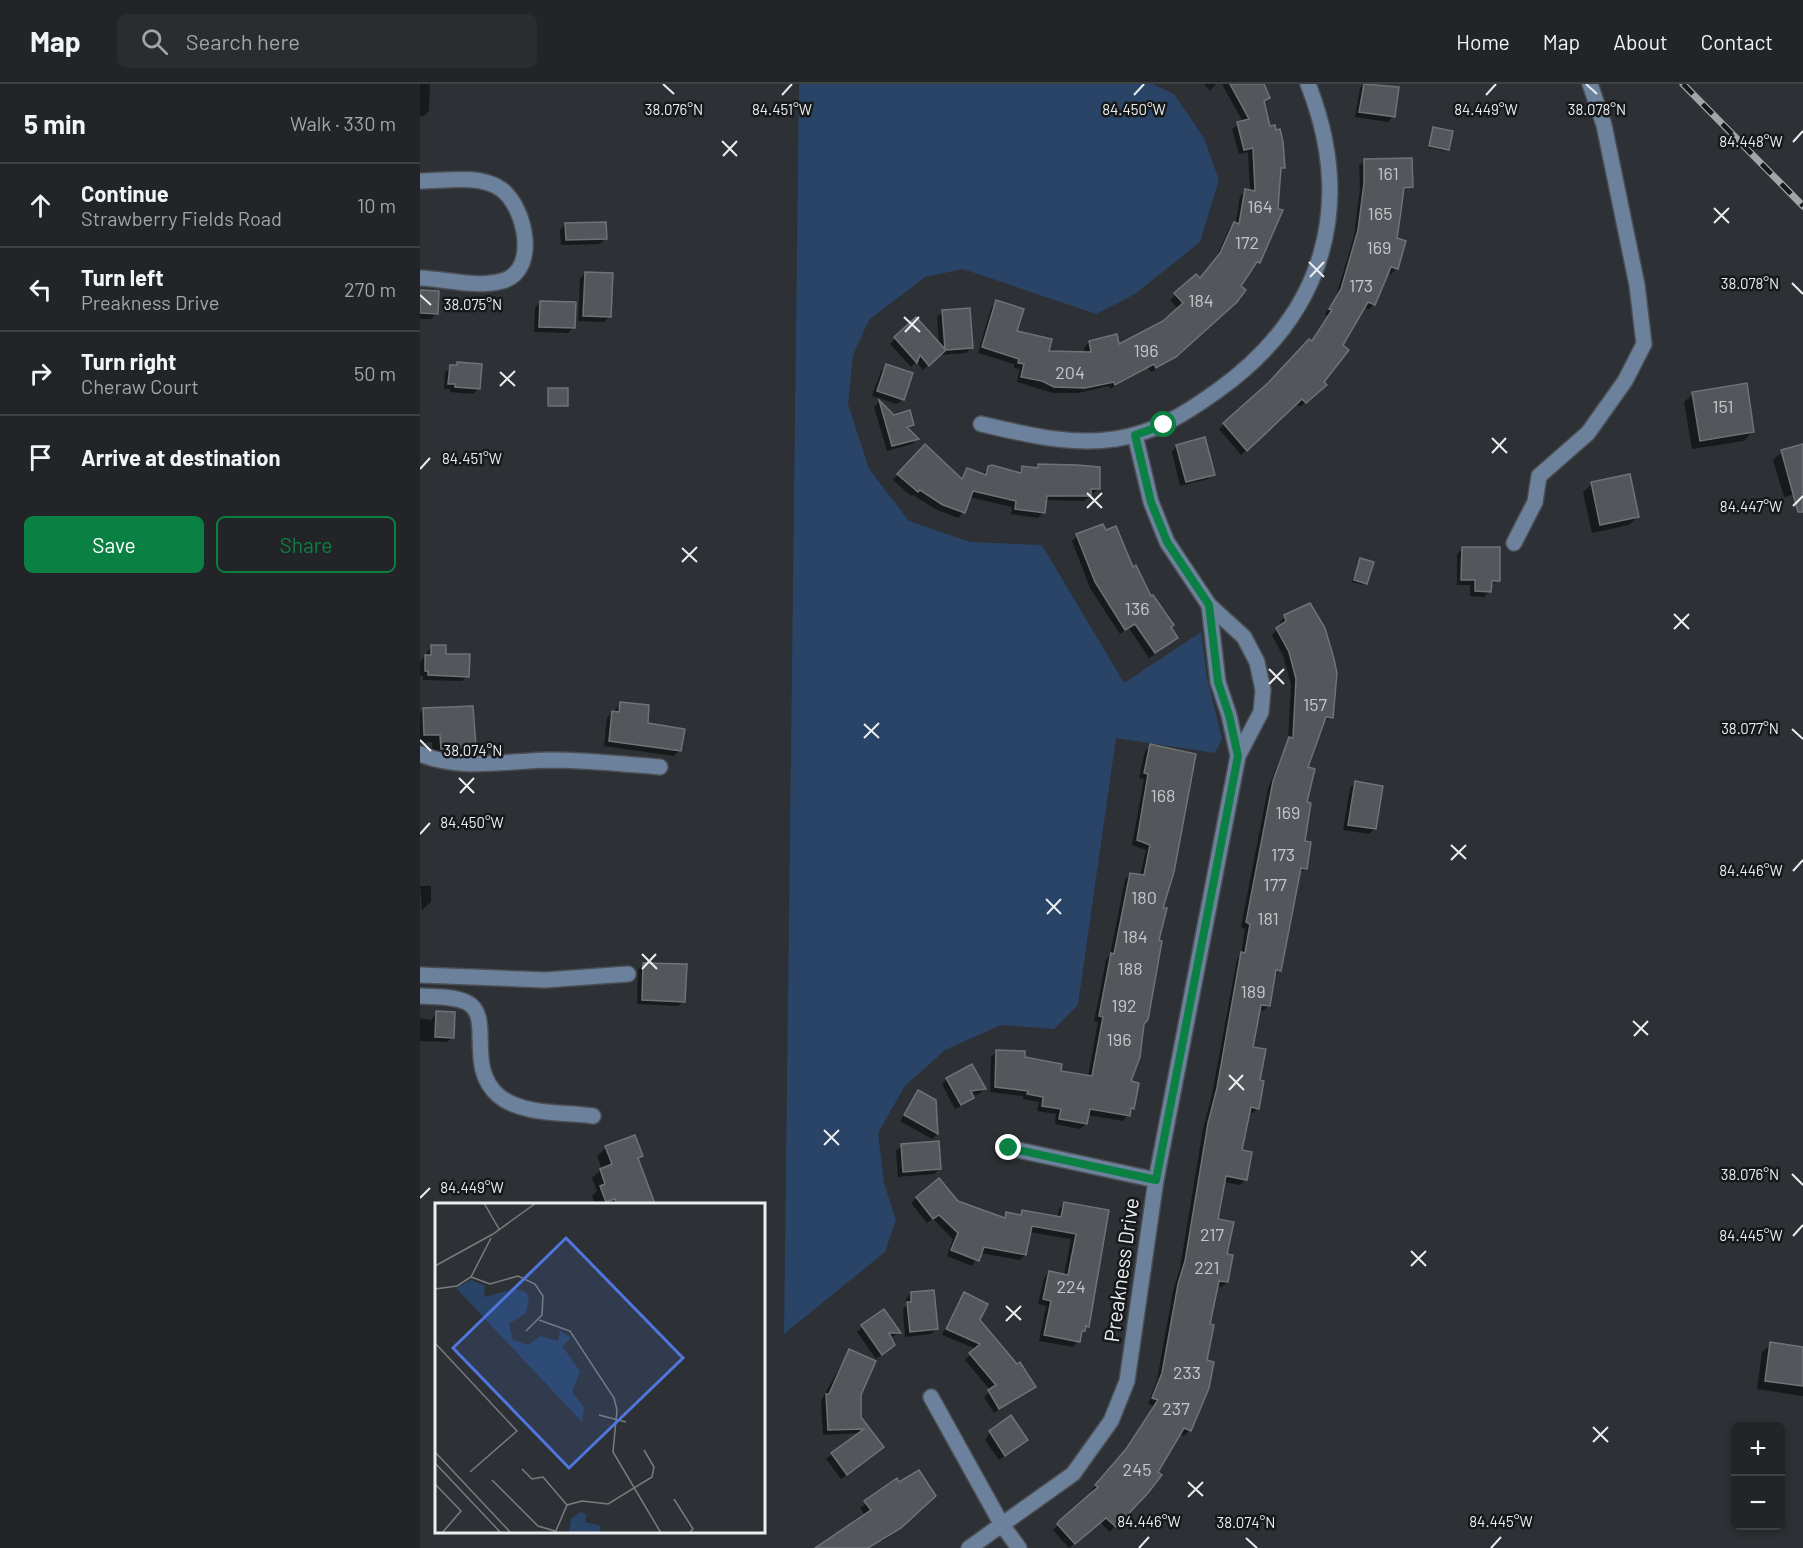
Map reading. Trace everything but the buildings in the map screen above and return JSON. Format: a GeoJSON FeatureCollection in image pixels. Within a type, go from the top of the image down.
{"type":"FeatureCollection","features":[{"type":"Feature","properties":{"kind":"street"},"geometry":{"type":"LineString","coordinates":[[981,423],[1032,436],[1073,441],[1114,439],[1135,435],[1181,416],[1238,377],[1257,359],[1299,308],[1321,259],[1328,214],[1329,187],[1323,130],[1308,84]]}},
{"type":"Feature","properties":{"kind":"street"},"geometry":{"type":"LineString","coordinates":[[1514,543],[1535,502],[1539,476],[1588,433],[1625,381],[1644,344],[1637,285],[1604,125],[1590,84]]}},
{"type":"Feature","properties":{"kind":"street"},"geometry":{"type":"LineString","coordinates":[[420,181],[478,180],[499,188],[512,198],[518,212],[526,252],[514,276],[502,281],[462,283],[420,278]]}},
{"type":"Feature","properties":{"kind":"street","name":"Preakness Drive"},"geometry":{"type":"LineString","coordinates":[[969,1548],[1073,1474],[1101,1439],[1116,1411],[1127,1381],[1156,1180],[1238,756],[1261,712],[1263,690],[1257,662],[1244,637],[1209,605],[1167,542],[1151,502],[1135,435]]}},
{"type":"Feature","properties":{"kind":"street","name":"Preakness Drive"},"geometry":{"type":"LineString","coordinates":[[1209,605],[1218,682],[1229,715],[1238,756]]}},
{"type":"Feature","properties":{"kind":"street"},"geometry":{"type":"LineString","coordinates":[[420,754],[435,760],[498,764],[549,760],[660,766]]}},
{"type":"Feature","properties":{"kind":"street"},"geometry":{"type":"LineString","coordinates":[[420,975],[545,980],[628,974]]}},
{"type":"Feature","properties":{"kind":"street"},"geometry":{"type":"LineString","coordinates":[[420,996],[463,1001],[473,1006],[480,1018],[479,1059],[485,1079],[499,1096],[519,1107],[593,1116]]}},
{"type":"Feature","properties":{"kind":"street"},"geometry":{"type":"LineString","coordinates":[[1009,1148],[1156,1180]]}},
{"type":"Feature","properties":{"kind":"street"},"geometry":{"type":"LineString","coordinates":[[932,1397],[1002,1525],[1019,1548]]}},
{"type":"Feature","properties":{"kind":"shaded area"},"geometry":{"type":"Polygon","coordinates":[[[799,84],[1152,84],[1174,94],[1204,138],[1219,180],[1200,242],[1135,294],[1096,314],[963,269],[925,277],[869,320],[853,355],[848,404],[869,469],[909,521],[970,542],[1042,545],[1124,683],[1201,632],[1207,678],[1222,739],[1215,753],[1116,738],[1078,1005],[1054,1029],[1001,1025],[945,1050],[905,1086],[878,1133],[884,1183],[896,1220],[885,1252],[784,1334],[799,84]]]}},
{"type":"Feature","properties":{"kind":"railway"},"geometry":{"type":"LineString","coordinates":[[1683,84],[1803,206]]}},
{"type":"Feature","properties":{"kind":"route"},"geometry":{"type":"LineString","coordinates":[[1009,1148],[1156,1180],[1238,756],[1229,715],[1218,682],[1214,626],[1209,605],[1167,542],[1151,502],[1135,435],[1164,425]]}}]}
